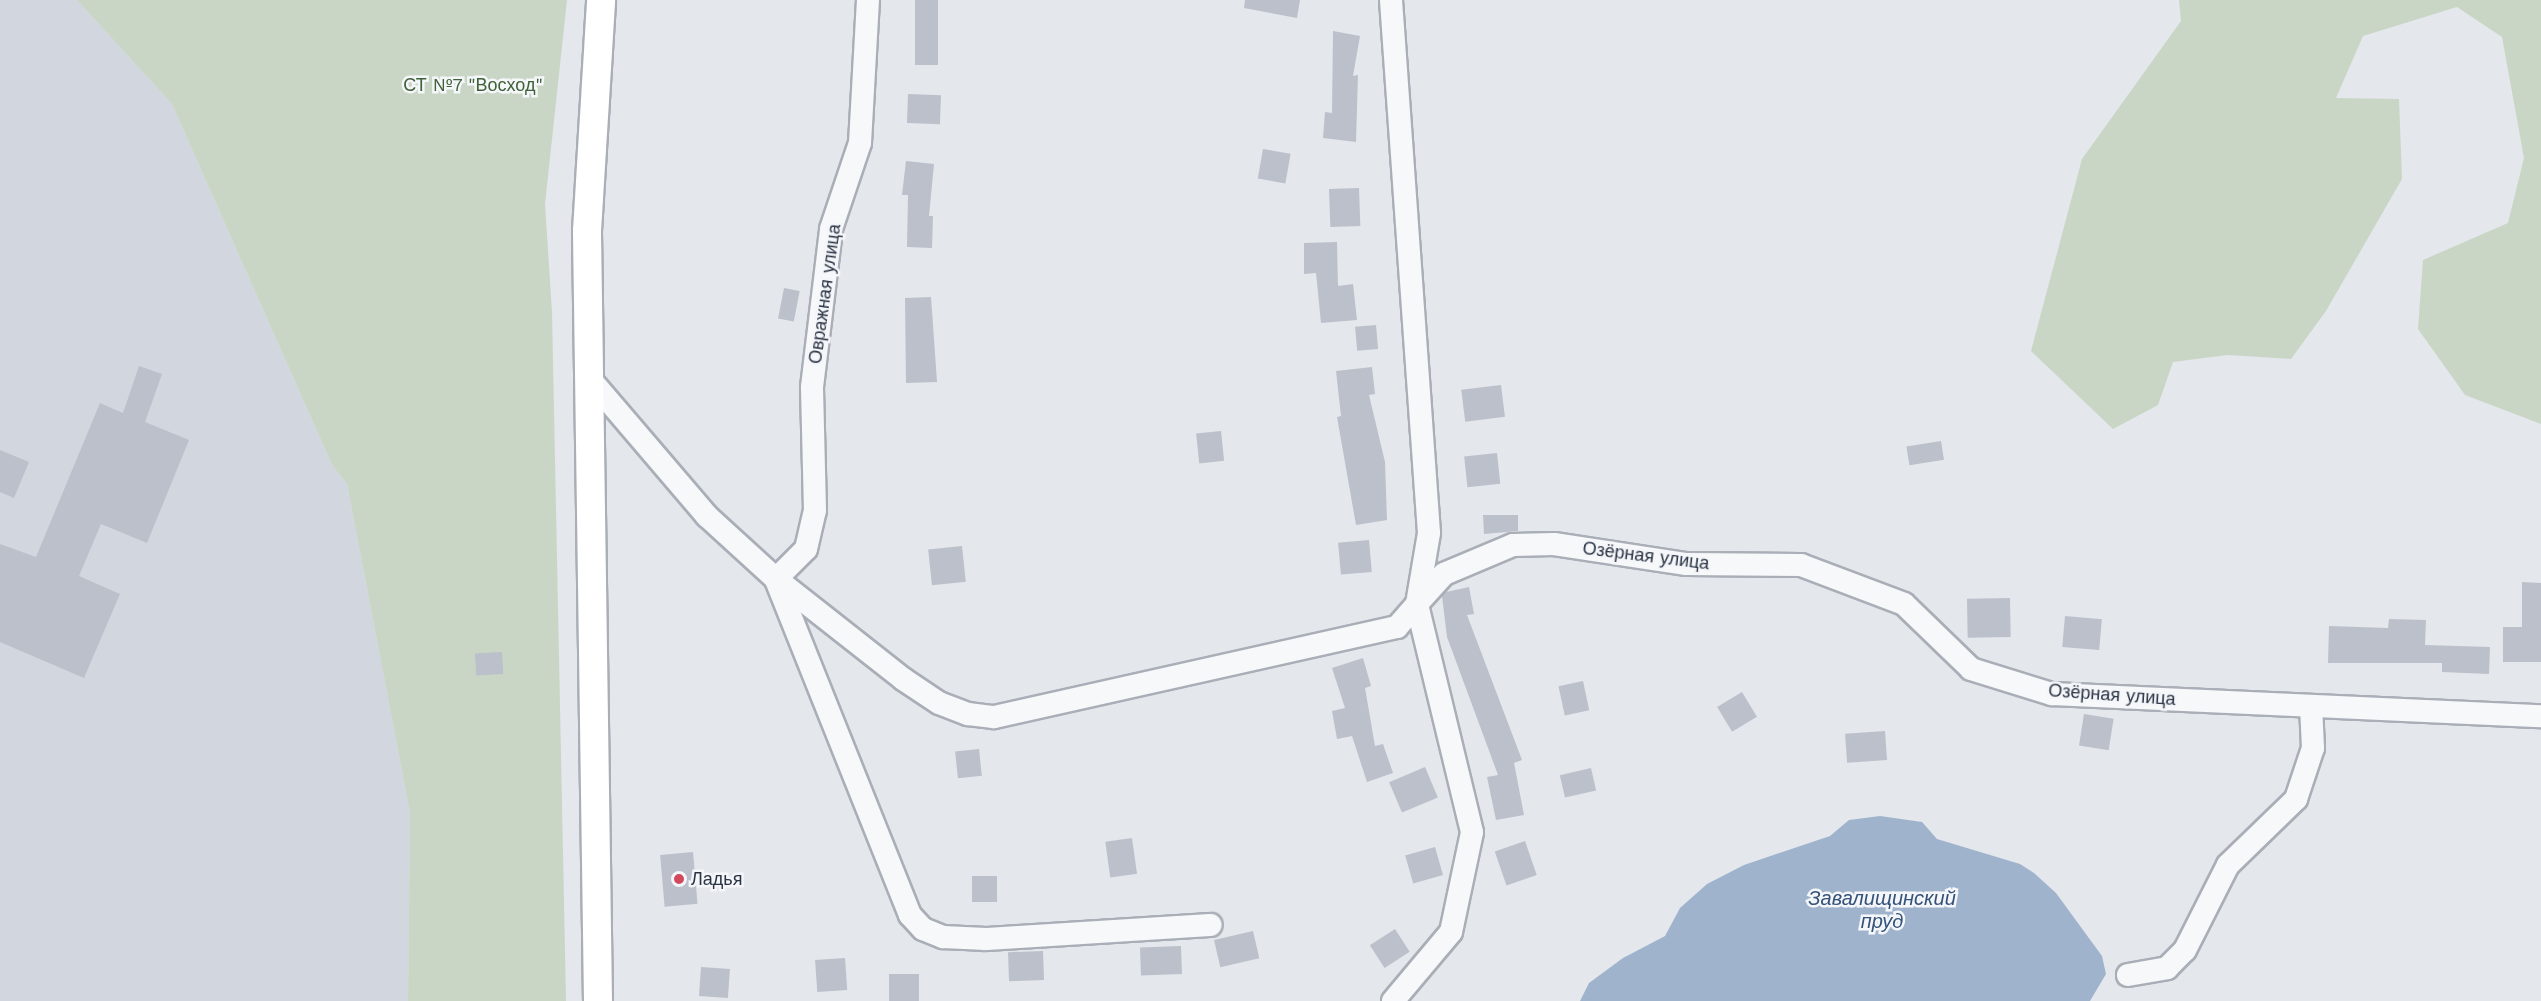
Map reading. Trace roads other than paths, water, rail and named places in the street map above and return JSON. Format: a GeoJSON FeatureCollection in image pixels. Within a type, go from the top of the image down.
{"type":"FeatureCollection","features":[{"type":"Feature","properties":{"kind":"main road"},"geometry":{"type":"LineString","coordinates":[[598,1001],[587,231],[601,0]]}},
{"type":"Feature","properties":{"kind":"street","name":"Овражная улица"},"geometry":{"type":"LineString","coordinates":[[776,579],[806,549],[815,511],[812,387],[831,229],[860,143],[868,0]]}},
{"type":"Feature","properties":{"kind":"street"},"geometry":{"type":"LineString","coordinates":[[1391,0],[1428,481],[1430,533],[1417,604],[1472,832],[1451,932],[1394,1001]]}},
{"type":"Feature","properties":{"kind":"street","name":"Озёрная улица"},"geometry":{"type":"LineString","coordinates":[[590,379],[706,516],[776,579],[939,703],[968,714],[994,717],[1398,627],[1443,574],[1513,545],[1554,544],[1687,564],[1801,566],[1904,604],[1971,669],[2052,694],[2541,716]]}},
{"type":"Feature","properties":{"kind":"street"},"geometry":{"type":"LineString","coordinates":[[776,579],[910,915],[923,929],[943,938],[986,939],[1211,925]]}},
{"type":"Feature","properties":{"kind":"street"},"geometry":{"type":"LineString","coordinates":[[2128,975],[2167,968],[2185,950],[2228,865],[2296,798],[2313,748],[2311,706]]}},
{"type":"Feature","properties":{"kind":"water","name":"Завалищинский пруд"},"geometry":{"type":"Polygon","coordinates":[[[1880,816],[1922,822],[1937,839],[2020,864],[2034,873],[2056,893],[2102,956],[2106,974],[2090,1001],[1580,1001],[1589,983],[1623,958],[1665,936],[1680,908],[1707,884],[1744,865],[1830,836],[1849,820],[1880,816]]]}},
{"type":"Feature","properties":{"kind":"place","name":"Ладья"},"geometry":{"type":"Point","coordinates":[679,879]}},
{"type":"Feature","properties":{"kind":"park label","name":"СТ №7 \"Восход\""},"geometry":{"type":"Point","coordinates":[473,85]}}]}
